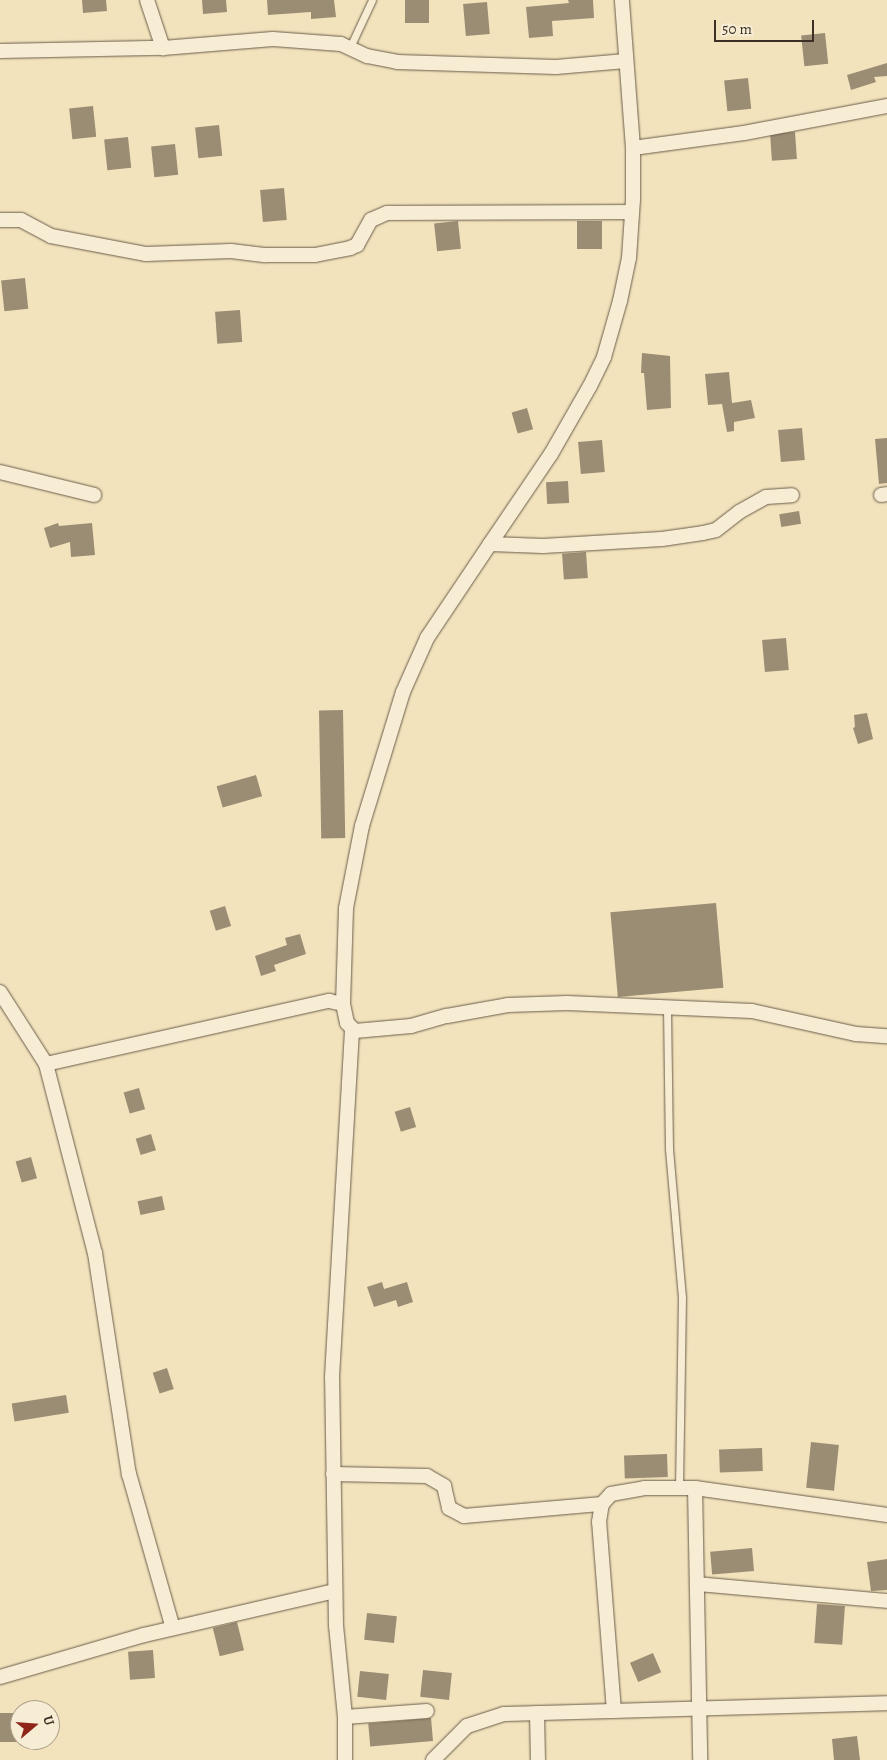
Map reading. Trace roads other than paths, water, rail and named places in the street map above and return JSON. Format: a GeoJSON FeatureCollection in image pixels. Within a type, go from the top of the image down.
{"type":"FeatureCollection","features":[{"type":"Feature","properties":{"kind":"street"},"geometry":{"type":"LineString","coordinates":[[147,0],[163,48]]}},
{"type":"Feature","properties":{"kind":"street"},"geometry":{"type":"LineString","coordinates":[[345,1760],[346,1717],[336,1591],[332,1377],[352,1030],[343,1004],[346,908],[362,826],[403,692],[427,638],[551,454],[604,357],[629,258],[632,212],[633,148],[622,0]]}},
{"type":"Feature","properties":{"kind":"street"},"geometry":{"type":"LineString","coordinates":[[0,51],[163,48],[273,39],[332,43],[350,48],[367,56],[397,62],[556,67],[626,61]]}},
{"type":"Feature","properties":{"kind":"street"},"geometry":{"type":"LineString","coordinates":[[633,148],[744,133],[887,106]]}},
{"type":"Feature","properties":{"kind":"street"},"geometry":{"type":"LineString","coordinates":[[0,220],[21,220],[52,236],[146,254],[231,251],[266,255],[315,255],[357,245],[371,220],[386,213],[632,212]]}},
{"type":"Feature","properties":{"kind":"street"},"geometry":{"type":"LineString","coordinates":[[0,472],[94,495]]}},
{"type":"Feature","properties":{"kind":"street"},"geometry":{"type":"LineString","coordinates":[[490,544],[543,546],[662,539],[703,533],[716,530],[766,497],[792,495]]}},
{"type":"Feature","properties":{"kind":"street"},"geometry":{"type":"LineString","coordinates":[[0,992],[46,1064],[95,1254],[129,1474],[174,1628]]}},
{"type":"Feature","properties":{"kind":"street"},"geometry":{"type":"LineString","coordinates":[[46,1064],[329,1001],[343,1004]]}},
{"type":"Feature","properties":{"kind":"street"},"geometry":{"type":"LineString","coordinates":[[352,1030],[412,1026],[447,1016],[508,1006],[567,1003],[752,1011],[856,1034],[887,1036]]}},
{"type":"Feature","properties":{"kind":"street"},"geometry":{"type":"LineString","coordinates":[[333,1474],[427,1476],[444,1486],[449,1508],[464,1516],[602,1504]]}},
{"type":"Feature","properties":{"kind":"street"},"geometry":{"type":"LineString","coordinates":[[695,1488],[700,1760]]}},
{"type":"Feature","properties":{"kind":"street"},"geometry":{"type":"LineString","coordinates":[[614,1711],[599,1522],[602,1504],[611,1494],[624,1490],[695,1488],[887,1515]]}},
{"type":"Feature","properties":{"kind":"street"},"geometry":{"type":"LineString","coordinates":[[697,1584],[887,1601]]}},
{"type":"Feature","properties":{"kind":"street"},"geometry":{"type":"LineString","coordinates":[[0,1677],[174,1628],[336,1591]]}},
{"type":"Feature","properties":{"kind":"street"},"geometry":{"type":"LineString","coordinates":[[433,1760],[467,1726],[504,1714],[699,1710],[850,1702],[887,1703]]}},
{"type":"Feature","properties":{"kind":"street"},"geometry":{"type":"LineString","coordinates":[[346,1717],[427,1711]]}},
{"type":"Feature","properties":{"kind":"street"},"geometry":{"type":"LineString","coordinates":[[537,1713],[538,1760]]}},
{"type":"Feature","properties":{"kind":"lane"},"geometry":{"type":"LineString","coordinates":[[350,48],[372,0]]}},
{"type":"Feature","properties":{"kind":"lane"},"geometry":{"type":"LineString","coordinates":[[667,1007],[669,1149],[682,1297],[679,1488]]}}]}
